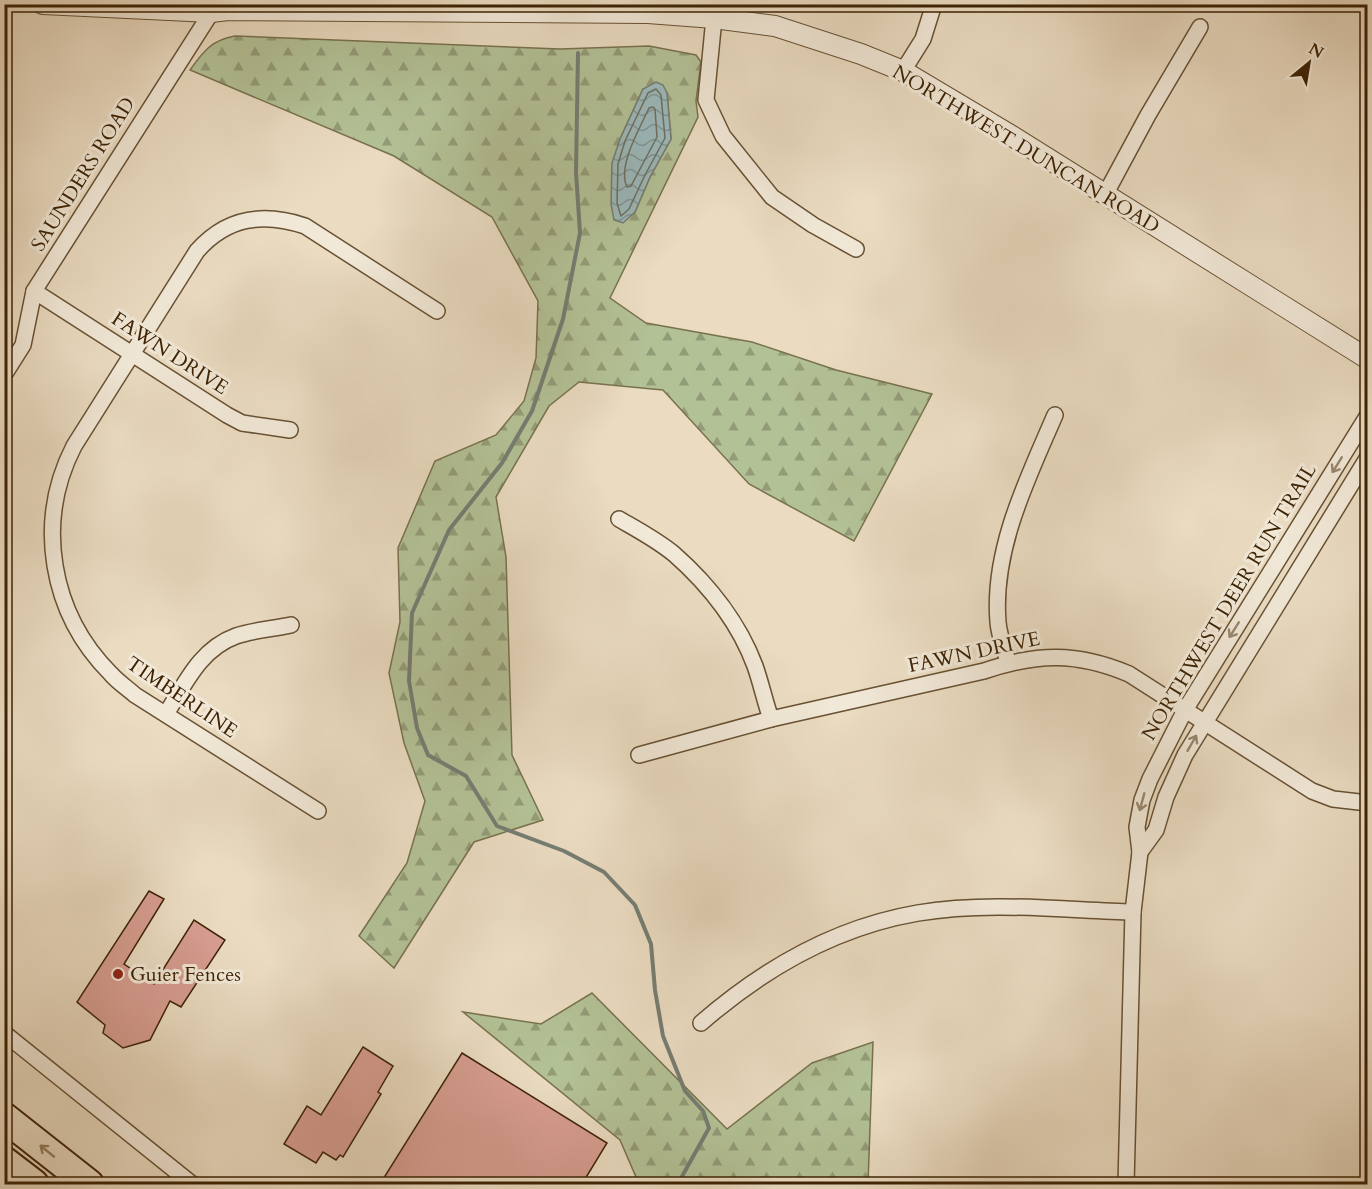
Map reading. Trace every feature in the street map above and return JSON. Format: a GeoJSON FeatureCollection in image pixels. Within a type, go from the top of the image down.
{"type":"FeatureCollection","features":[{"type":"Feature","properties":{"kind":"highway"},"geometry":{"type":"LineString","coordinates":[[4,1117],[89,1185]]}},
{"type":"Feature","properties":{"kind":"highway"},"geometry":{"type":"LineString","coordinates":[[4,1161],[34,1185]]}},
{"type":"Feature","properties":{"kind":"street","name":"NORTHWEST DUNCAN ROAD"},"geometry":{"type":"LineString","coordinates":[[43,4],[228,10],[648,13],[775,26],[861,54],[903,71],[1012,136],[1368,359]]}},
{"type":"Feature","properties":{"kind":"street"},"geometry":{"type":"LineString","coordinates":[[903,71],[923,39],[934,4]]}},
{"type":"Feature","properties":{"kind":"street","name":"SAUNDERS ROAD"},"geometry":{"type":"LineString","coordinates":[[4,375],[23,345],[34,291],[214,8]]}},
{"type":"Feature","properties":{"kind":"street"},"geometry":{"type":"LineString","coordinates":[[714,18],[706,100],[723,136],[772,197],[813,225],[856,249]]}},
{"type":"Feature","properties":{"kind":"street"},"geometry":{"type":"LineString","coordinates":[[1105,195],[1148,115],[1200,27]]}},
{"type":"Feature","properties":{"kind":"street","name":"TIMBERLINE"},"geometry":{"type":"LineString","coordinates":[[318,811],[135,695],[111,675],[80,634],[66,608],[52,544],[52,517],[56,492],[63,467],[74,446],[197,251],[208,238],[226,228],[246,220],[264,218],[283,219],[305,226],[437,311]]}},
{"type":"Feature","properties":{"kind":"street","name":"FAWN DRIVE"},"geometry":{"type":"LineString","coordinates":[[34,291],[227,415],[243,423],[290,430]]}},
{"type":"Feature","properties":{"kind":"street"},"geometry":{"type":"LineString","coordinates":[[1008,662],[998,625],[997,599],[1003,552],[1056,415]]}},
{"type":"Feature","properties":{"kind":"street","name":"NORTHWEST DEER RUN TRAIL"},"geometry":{"type":"LineString","coordinates":[[1126,1185],[1133,912],[1140,852],[1137,827],[1142,800],[1150,779],[1185,710],[1368,415]]}},
{"type":"Feature","properties":{"kind":"street","name":"NORTHWEST DEER RUN TRAIL"},"geometry":{"type":"LineString","coordinates":[[1140,852],[1156,830],[1166,797],[1185,755],[1204,722],[1368,457]]}},
{"type":"Feature","properties":{"kind":"street"},"geometry":{"type":"LineString","coordinates":[[619,519],[673,554],[693,573],[729,616],[755,666],[771,719]]}},
{"type":"Feature","properties":{"kind":"street"},"geometry":{"type":"LineString","coordinates":[[1285,549],[1304,560]]}},
{"type":"Feature","properties":{"kind":"street"},"geometry":{"type":"LineString","coordinates":[[166,714],[206,654],[236,636],[291,625]]}},
{"type":"Feature","properties":{"kind":"street","name":"FAWN DRIVE"},"geometry":{"type":"LineString","coordinates":[[639,755],[771,719],[984,671],[1008,662],[1056,656],[1082,659],[1129,674],[1312,791],[1333,799],[1368,802]]}},
{"type":"Feature","properties":{"kind":"street"},"geometry":{"type":"LineString","coordinates":[[701,1023],[723,1004],[772,969],[827,940],[880,921],[919,913],[989,908],[1133,912]]}},
{"type":"Feature","properties":{"kind":"street"},"geometry":{"type":"LineString","coordinates":[[4,1033],[192,1185]]}},
{"type":"Feature","properties":{"kind":"green space"},"geometry":{"type":"Polygon","coordinates":[[[235,36],[560,49],[649,46],[696,55],[701,62],[696,101],[698,117],[610,298],[646,323],[752,342],[836,370],[932,394],[854,541],[749,484],[663,390],[579,382],[549,406],[496,497],[506,557],[512,755],[543,820],[474,842],[394,968],[359,936],[407,863],[425,801],[404,743],[389,673],[400,622],[398,548],[435,461],[496,435],[524,401],[536,358],[538,301],[492,217],[394,156],[190,70],[208,48],[235,36]],[[643,89],[620,139],[635,212],[650,177],[671,139],[667,93],[643,89]]]}},
{"type":"Feature","properties":{"kind":"green space"},"geometry":{"type":"Polygon","coordinates":[[[592,993],[727,1129],[812,1063],[873,1042],[868,1184],[639,1184],[620,1140],[463,1012],[541,1024],[592,993]]]}},
{"type":"Feature","properties":{"kind":"water"},"geometry":{"type":"Polygon","coordinates":[[[656,82],[663,85],[667,93],[671,139],[650,177],[635,212],[623,223],[614,220],[611,204],[612,163],[620,139],[643,89],[656,82]]]}},
{"type":"Feature","properties":{"kind":"building","name":"Guier Fences"},"geometry":{"type":"Polygon","coordinates":[[[149,891],[164,899],[124,964],[154,984],[194,920],[225,940],[181,1007],[170,1001],[150,1040],[123,1048],[103,1033],[105,1025],[77,1002],[149,891]]]}},
{"type":"Feature","properties":{"kind":"building"},"geometry":{"type":"Polygon","coordinates":[[[363,1047],[393,1066],[378,1092],[381,1094],[343,1157],[340,1155],[336,1160],[323,1152],[316,1163],[284,1144],[307,1106],[321,1115],[363,1047]]]}},
{"type":"Feature","properties":{"kind":"building"},"geometry":{"type":"Polygon","coordinates":[[[462,1053],[607,1143],[582,1184],[380,1184],[462,1053]]]}},
{"type":"Feature","properties":{"kind":"waterway"},"geometry":{"type":"LineString","coordinates":[[578,53],[576,172],[580,233],[563,319],[532,411],[502,463],[449,530],[412,613],[409,681],[417,728],[428,755],[466,776],[497,826],[564,851],[604,872],[635,905],[651,944],[655,990],[663,1036],[685,1091],[703,1111],[709,1128],[680,1180],[682,1184]]}},
{"type":"Feature","properties":{"kind":"place","name":"Guier Fences"},"geometry":{"type":"Point","coordinates":[118,974]}}]}
